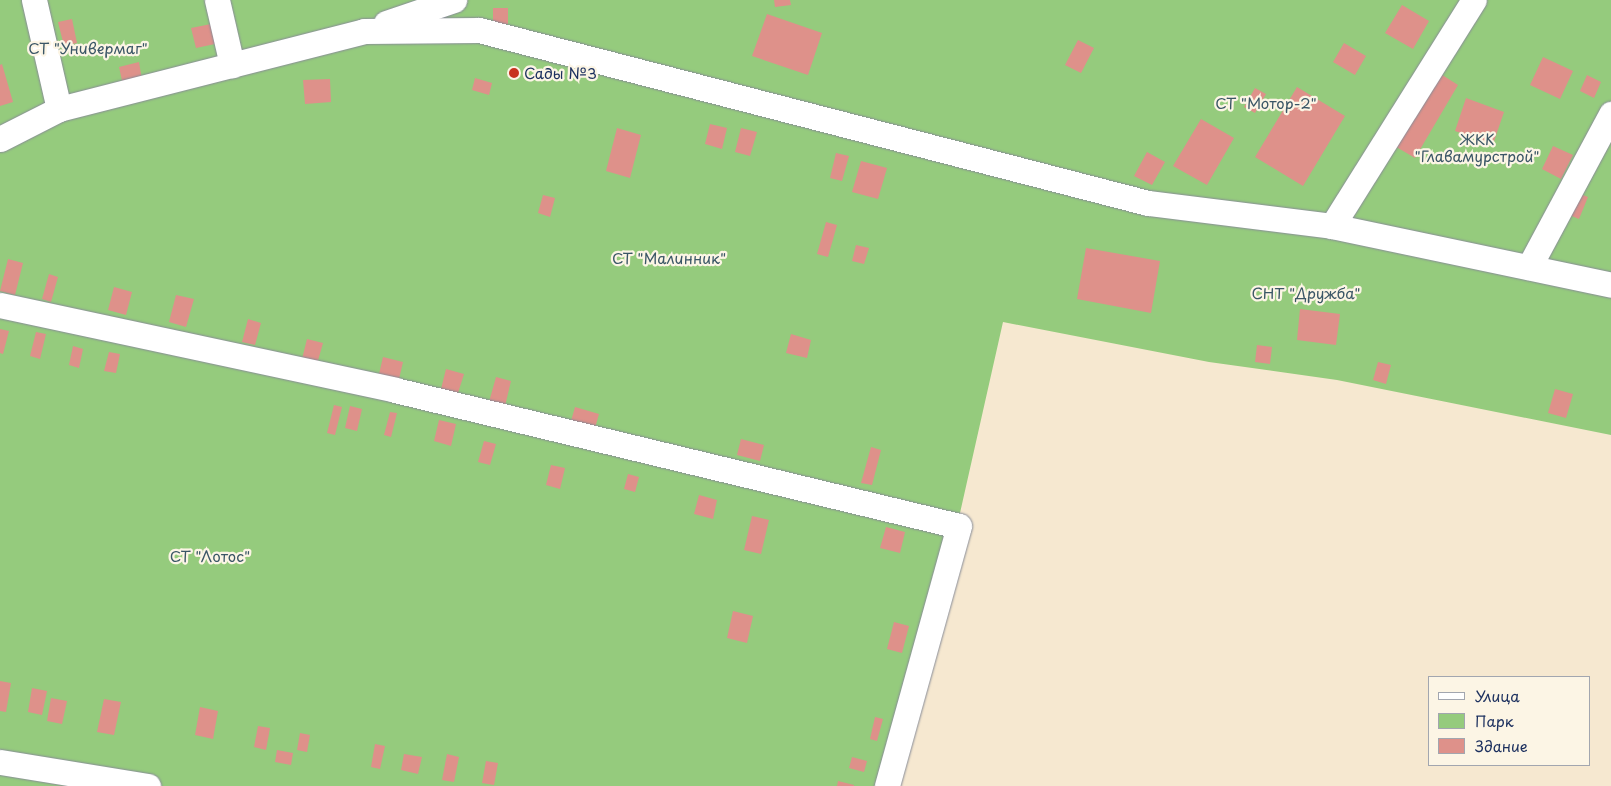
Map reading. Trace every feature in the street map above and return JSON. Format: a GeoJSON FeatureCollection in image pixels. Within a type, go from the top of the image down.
{"type":"FeatureCollection","features":[{"type":"Feature","properties":{"kind":"street"},"geometry":{"type":"LineString","coordinates":[[34,0],[59,109]]}},
{"type":"Feature","properties":{"kind":"street"},"geometry":{"type":"LineString","coordinates":[[217,0],[232,65]]}},
{"type":"Feature","properties":{"kind":"street"},"geometry":{"type":"LineString","coordinates":[[0,139],[59,109],[364,31],[454,0]]}},
{"type":"Feature","properties":{"kind":"street"},"geometry":{"type":"LineString","coordinates":[[1332,226],[1474,0]]}},
{"type":"Feature","properties":{"kind":"street"},"geometry":{"type":"LineString","coordinates":[[364,31],[479,30],[1148,203],[1332,226],[1611,285]]}},
{"type":"Feature","properties":{"kind":"street"},"geometry":{"type":"LineString","coordinates":[[1529,267],[1611,114]]}},
{"type":"Feature","properties":{"kind":"street"},"geometry":{"type":"LineString","coordinates":[[0,305],[395,390],[959,526],[887,786]]}},
{"type":"Feature","properties":{"kind":"street"},"geometry":{"type":"LineString","coordinates":[[0,762],[28,776],[148,786]]}},
{"type":"Feature","properties":{"kind":"green space"},"geometry":{"type":"Polygon","coordinates":[[[0,0],[1611,0],[1611,435],[1337,380],[1209,362],[1003,322],[960,513],[964,530],[897,786],[0,786],[0,0]]]}},
{"type":"Feature","properties":{"kind":"building"},"geometry":{"type":"Polygon","coordinates":[[[774,0],[790,0],[791,5],[775,7],[774,0]]]}},
{"type":"Feature","properties":{"kind":"building"},"geometry":{"type":"Polygon","coordinates":[[[1402,5],[1429,21],[1413,49],[1385,33],[1402,5]]]}},
{"type":"Feature","properties":{"kind":"building"},"geometry":{"type":"Polygon","coordinates":[[[493,8],[508,8],[508,24],[493,24],[493,8]]]}},
{"type":"Feature","properties":{"kind":"building"},"geometry":{"type":"Polygon","coordinates":[[[767,14],[822,33],[808,75],[752,56],[767,14]]]}},
{"type":"Feature","properties":{"kind":"building"},"geometry":{"type":"Polygon","coordinates":[[[72,19],[77,43],[64,46],[58,22],[72,19]]]}},
{"type":"Feature","properties":{"kind":"building"},"geometry":{"type":"Polygon","coordinates":[[[211,24],[215,44],[196,48],[191,28],[211,24]]]}},
{"type":"Feature","properties":{"kind":"building"},"geometry":{"type":"Polygon","coordinates":[[[1078,40],[1094,48],[1081,73],[1065,65],[1078,40]]]}},
{"type":"Feature","properties":{"kind":"building"},"geometry":{"type":"Polygon","coordinates":[[[1344,43],[1366,56],[1355,75],[1333,62],[1344,43]]]}},
{"type":"Feature","properties":{"kind":"building"},"geometry":{"type":"Polygon","coordinates":[[[1543,57],[1573,71],[1560,99],[1530,85],[1543,57]]]}},
{"type":"Feature","properties":{"kind":"building"},"geometry":{"type":"Polygon","coordinates":[[[139,62],[142,80],[123,85],[119,67],[139,62]]]}},
{"type":"Feature","properties":{"kind":"building"},"geometry":{"type":"Polygon","coordinates":[[[2,64],[13,102],[0,106],[0,65],[2,64]]]}},
{"type":"Feature","properties":{"kind":"building"},"geometry":{"type":"Polygon","coordinates":[[[1436,71],[1458,85],[1415,158],[1393,145],[1436,71]]]}},
{"type":"Feature","properties":{"kind":"building"},"geometry":{"type":"Polygon","coordinates":[[[1587,75],[1601,82],[1594,98],[1580,91],[1587,75]]]}},
{"type":"Feature","properties":{"kind":"building"},"geometry":{"type":"Polygon","coordinates":[[[475,78],[492,83],[489,95],[472,90],[475,78]]]}},
{"type":"Feature","properties":{"kind":"building"},"geometry":{"type":"Polygon","coordinates":[[[330,79],[331,102],[305,104],[303,80],[330,79]]]}},
{"type":"Feature","properties":{"kind":"building"},"geometry":{"type":"Polygon","coordinates":[[[1297,87],[1345,116],[1303,186],[1255,157],[1297,87]]]}},
{"type":"Feature","properties":{"kind":"building"},"geometry":{"type":"Polygon","coordinates":[[[1255,88],[1266,94],[1255,113],[1244,107],[1255,88]]]}},
{"type":"Feature","properties":{"kind":"building"},"geometry":{"type":"Polygon","coordinates":[[[1466,98],[1504,112],[1493,144],[1455,131],[1466,98]]]}},
{"type":"Feature","properties":{"kind":"building"},"geometry":{"type":"Polygon","coordinates":[[[1201,119],[1234,138],[1207,185],[1173,166],[1201,119]]]}},
{"type":"Feature","properties":{"kind":"building"},"geometry":{"type":"Polygon","coordinates":[[[710,124],[727,128],[722,149],[705,144],[710,124]]]}},
{"type":"Feature","properties":{"kind":"building"},"geometry":{"type":"Polygon","coordinates":[[[617,128],[641,135],[630,178],[606,171],[617,128]]]}},
{"type":"Feature","properties":{"kind":"building"},"geometry":{"type":"Polygon","coordinates":[[[741,128],[757,132],[750,156],[735,152],[741,128]]]}},
{"type":"Feature","properties":{"kind":"building"},"geometry":{"type":"Polygon","coordinates":[[[1553,146],[1573,155],[1561,179],[1542,169],[1553,146]]]}},
{"type":"Feature","properties":{"kind":"building"},"geometry":{"type":"Polygon","coordinates":[[[1147,152],[1165,162],[1152,185],[1134,176],[1147,152]]]}},
{"type":"Feature","properties":{"kind":"building"},"geometry":{"type":"Polygon","coordinates":[[[836,153],[849,156],[842,181],[830,178],[836,153]]]}},
{"type":"Feature","properties":{"kind":"building"},"geometry":{"type":"Polygon","coordinates":[[[861,161],[887,168],[878,199],[852,192],[861,161]]]}},
{"type":"Feature","properties":{"kind":"building"},"geometry":{"type":"Polygon","coordinates":[[[1573,191],[1588,197],[1579,219],[1564,213],[1573,191]]]}},
{"type":"Feature","properties":{"kind":"building"},"geometry":{"type":"Polygon","coordinates":[[[543,195],[555,198],[550,217],[538,213],[543,195]]]}},
{"type":"Feature","properties":{"kind":"building"},"geometry":{"type":"Polygon","coordinates":[[[826,222],[837,225],[828,257],[817,254],[826,222]]]}},
{"type":"Feature","properties":{"kind":"building"},"geometry":{"type":"Polygon","coordinates":[[[856,245],[869,248],[864,264],[852,261],[856,245]]]}},
{"type":"Feature","properties":{"kind":"building"},"geometry":{"type":"Polygon","coordinates":[[[1086,248],[1160,261],[1151,313],[1077,299],[1086,248]]]}},
{"type":"Feature","properties":{"kind":"building"},"geometry":{"type":"Polygon","coordinates":[[[8,259],[23,263],[15,295],[0,291],[8,259]]]}},
{"type":"Feature","properties":{"kind":"building"},"geometry":{"type":"Polygon","coordinates":[[[49,274],[58,277],[51,302],[42,299],[49,274]]]}},
{"type":"Feature","properties":{"kind":"building"},"geometry":{"type":"Polygon","coordinates":[[[114,287],[132,292],[126,315],[108,310],[114,287]]]}},
{"type":"Feature","properties":{"kind":"building"},"geometry":{"type":"Polygon","coordinates":[[[176,295],[194,299],[186,327],[169,322],[176,295]]]}},
{"type":"Feature","properties":{"kind":"building"},"geometry":{"type":"Polygon","coordinates":[[[1300,309],[1340,314],[1336,345],[1297,340],[1300,309]]]}},
{"type":"Feature","properties":{"kind":"building"},"geometry":{"type":"Polygon","coordinates":[[[248,319],[261,323],[255,345],[242,342],[248,319]]]}},
{"type":"Feature","properties":{"kind":"building"},"geometry":{"type":"Polygon","coordinates":[[[0,329],[9,331],[3,354],[0,353],[0,329]]]}},
{"type":"Feature","properties":{"kind":"building"},"geometry":{"type":"Polygon","coordinates":[[[36,332],[46,334],[40,359],[30,356],[36,332]]]}},
{"type":"Feature","properties":{"kind":"building"},"geometry":{"type":"Polygon","coordinates":[[[791,334],[811,340],[807,358],[786,353],[791,334]]]}},
{"type":"Feature","properties":{"kind":"building"},"geometry":{"type":"Polygon","coordinates":[[[307,339],[323,343],[317,364],[302,359],[307,339]]]}},
{"type":"Feature","properties":{"kind":"building"},"geometry":{"type":"Polygon","coordinates":[[[1257,345],[1272,347],[1270,364],[1255,362],[1257,345]]]}},
{"type":"Feature","properties":{"kind":"building"},"geometry":{"type":"Polygon","coordinates":[[[73,346],[83,349],[79,368],[69,365],[73,346]]]}},
{"type":"Feature","properties":{"kind":"building"},"geometry":{"type":"Polygon","coordinates":[[[109,352],[120,354],[116,373],[104,371],[109,352]]]}},
{"type":"Feature","properties":{"kind":"building"},"geometry":{"type":"Polygon","coordinates":[[[383,357],[403,362],[399,379],[379,374],[383,357]]]}},
{"type":"Feature","properties":{"kind":"building"},"geometry":{"type":"Polygon","coordinates":[[[1378,362],[1391,365],[1386,384],[1373,380],[1378,362]]]}},
{"type":"Feature","properties":{"kind":"building"},"geometry":{"type":"Polygon","coordinates":[[[446,369],[464,374],[458,393],[441,389],[446,369]]]}},
{"type":"Feature","properties":{"kind":"building"},"geometry":{"type":"Polygon","coordinates":[[[496,377],[511,381],[505,406],[489,402],[496,377]]]}},
{"type":"Feature","properties":{"kind":"building"},"geometry":{"type":"Polygon","coordinates":[[[1555,389],[1573,394],[1566,418],[1548,413],[1555,389]]]}},
{"type":"Feature","properties":{"kind":"building"},"geometry":{"type":"Polygon","coordinates":[[[334,405],[342,407],[335,435],[327,433],[334,405]]]}},
{"type":"Feature","properties":{"kind":"building"},"geometry":{"type":"Polygon","coordinates":[[[350,406],[362,409],[357,431],[345,428],[350,406]]]}},
{"type":"Feature","properties":{"kind":"building"},"geometry":{"type":"Polygon","coordinates":[[[575,407],[599,414],[595,428],[571,421],[575,407]]]}},
{"type":"Feature","properties":{"kind":"building"},"geometry":{"type":"Polygon","coordinates":[[[390,412],[397,413],[391,437],[384,435],[390,412]]]}},
{"type":"Feature","properties":{"kind":"building"},"geometry":{"type":"Polygon","coordinates":[[[439,420],[456,424],[451,446],[434,441],[439,420]]]}},
{"type":"Feature","properties":{"kind":"building"},"geometry":{"type":"Polygon","coordinates":[[[741,439],[764,445],[760,461],[737,455],[741,439]]]}},
{"type":"Feature","properties":{"kind":"building"},"geometry":{"type":"Polygon","coordinates":[[[484,441],[496,444],[490,465],[478,462],[484,441]]]}},
{"type":"Feature","properties":{"kind":"building"},"geometry":{"type":"Polygon","coordinates":[[[871,447],[881,450],[872,485],[861,483],[871,447]]]}},
{"type":"Feature","properties":{"kind":"building"},"geometry":{"type":"Polygon","coordinates":[[[551,465],[565,468],[560,489],[546,485],[551,465]]]}},
{"type":"Feature","properties":{"kind":"building"},"geometry":{"type":"Polygon","coordinates":[[[628,474],[639,477],[635,492],[624,489],[628,474]]]}},
{"type":"Feature","properties":{"kind":"building"},"geometry":{"type":"Polygon","coordinates":[[[699,495],[717,500],[713,519],[694,514],[699,495]]]}},
{"type":"Feature","properties":{"kind":"building"},"geometry":{"type":"Polygon","coordinates":[[[752,516],[769,520],[761,554],[744,550],[752,516]]]}},
{"type":"Feature","properties":{"kind":"building"},"geometry":{"type":"Polygon","coordinates":[[[886,527],[905,532],[900,553],[880,548],[886,527]]]}},
{"type":"Feature","properties":{"kind":"building"},"geometry":{"type":"Polygon","coordinates":[[[733,611],[753,616],[747,643],[727,638],[733,611]]]}},
{"type":"Feature","properties":{"kind":"building"},"geometry":{"type":"Polygon","coordinates":[[[894,622],[909,626],[902,653],[887,649],[894,622]]]}},
{"type":"Feature","properties":{"kind":"building"},"geometry":{"type":"Polygon","coordinates":[[[0,681],[11,683],[6,712],[0,711],[0,681]]]}},
{"type":"Feature","properties":{"kind":"building"},"geometry":{"type":"Polygon","coordinates":[[[32,688],[47,691],[42,715],[28,712],[32,688]]]}},
{"type":"Feature","properties":{"kind":"building"},"geometry":{"type":"Polygon","coordinates":[[[51,698],[67,701],[62,724],[47,721],[51,698]]]}},
{"type":"Feature","properties":{"kind":"building"},"geometry":{"type":"Polygon","coordinates":[[[104,699],[121,702],[114,735],[97,732],[104,699]]]}},
{"type":"Feature","properties":{"kind":"building"},"geometry":{"type":"Polygon","coordinates":[[[200,707],[218,711],[213,739],[195,735],[200,707]]]}},
{"type":"Feature","properties":{"kind":"building"},"geometry":{"type":"Polygon","coordinates":[[[875,717],[883,719],[877,741],[870,739],[875,717]]]}},
{"type":"Feature","properties":{"kind":"building"},"geometry":{"type":"Polygon","coordinates":[[[258,726],[270,728],[266,750],[254,747],[258,726]]]}},
{"type":"Feature","properties":{"kind":"building"},"geometry":{"type":"Polygon","coordinates":[[[300,733],[310,735],[307,752],[297,750],[300,733]]]}},
{"type":"Feature","properties":{"kind":"building"},"geometry":{"type":"Polygon","coordinates":[[[375,744],[385,746],[380,769],[371,767],[375,744]]]}},
{"type":"Feature","properties":{"kind":"building"},"geometry":{"type":"Polygon","coordinates":[[[277,750],[293,753],[291,765],[275,762],[277,750]]]}},
{"type":"Feature","properties":{"kind":"building"},"geometry":{"type":"Polygon","coordinates":[[[404,754],[422,757],[418,774],[401,770],[404,754]]]}},
{"type":"Feature","properties":{"kind":"building"},"geometry":{"type":"Polygon","coordinates":[[[447,754],[459,757],[454,782],[442,780],[447,754]]]}},
{"type":"Feature","properties":{"kind":"building"},"geometry":{"type":"Polygon","coordinates":[[[852,757],[867,761],[864,772],[849,768],[852,757]]]}},
{"type":"Feature","properties":{"kind":"building"},"geometry":{"type":"Polygon","coordinates":[[[486,761],[498,763],[494,785],[482,783],[486,761]]]}},
{"type":"Feature","properties":{"kind":"building"},"geometry":{"type":"Polygon","coordinates":[[[838,781],[854,785],[854,786],[837,786],[838,781]]]}},
{"type":"Feature","properties":{"kind":"place","name":"Сады №3"},"geometry":{"type":"Point","coordinates":[514,73]}},
{"type":"Feature","properties":{"kind":"park label","name":"СТ \"Универмаг\""},"geometry":{"type":"Point","coordinates":[88,48]}},
{"type":"Feature","properties":{"kind":"park label","name":"СТ \"Мотор-2\""},"geometry":{"type":"Point","coordinates":[1266,103]}},
{"type":"Feature","properties":{"kind":"park label","name":"ЖКК \"Главамурстрой\""},"geometry":{"type":"Point","coordinates":[1477,146]}},
{"type":"Feature","properties":{"kind":"park label","name":"СТ \"Малинник\""},"geometry":{"type":"Point","coordinates":[669,258]}},
{"type":"Feature","properties":{"kind":"park label","name":"СНТ \"Дружба\""},"geometry":{"type":"Point","coordinates":[1306,293]}},
{"type":"Feature","properties":{"kind":"park label","name":"СТ \"Лотос\""},"geometry":{"type":"Point","coordinates":[210,556]}}]}
